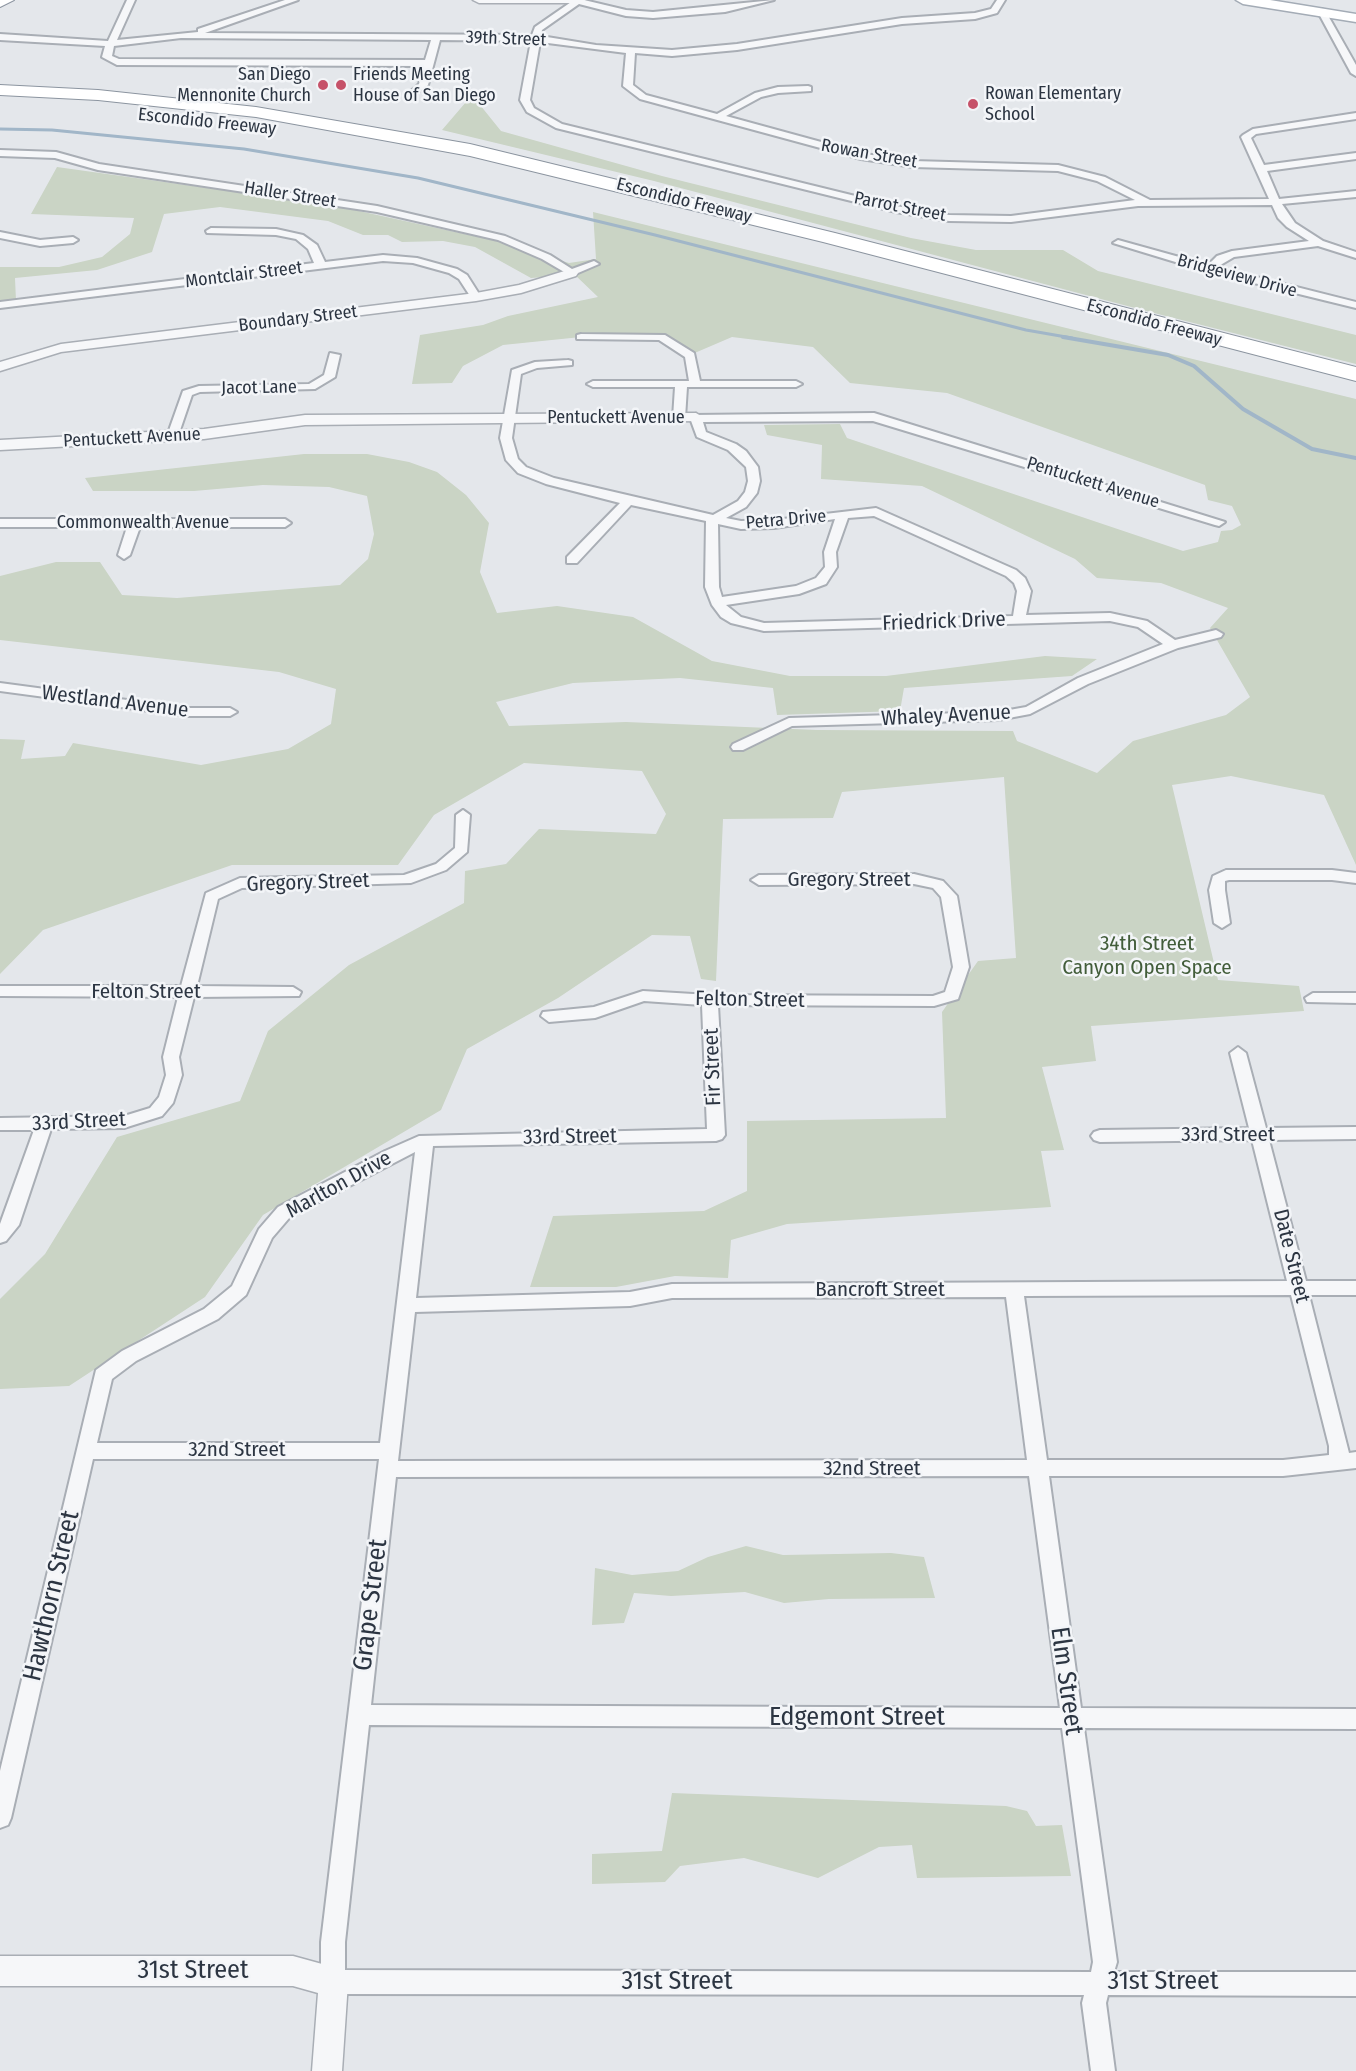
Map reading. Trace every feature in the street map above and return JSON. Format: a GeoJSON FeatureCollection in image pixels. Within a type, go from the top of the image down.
{"type":"FeatureCollection","features":[{"type":"Feature","properties":{"kind":"highway"},"geometry":{"type":"LineString","coordinates":[[0,2],[6,0]]}},
{"type":"Feature","properties":{"kind":"highway","name":"Escondido Freeway"},"geometry":{"type":"LineString","coordinates":[[0,90],[98,95],[256,112],[470,150],[817,234],[1356,374]]}},
{"type":"Feature","properties":{"kind":"highway","name":"Escondido Freeway"},"geometry":{"type":"LineString","coordinates":[[0,105],[168,117],[253,127],[469,167],[594,200]]}},
{"type":"Feature","properties":{"kind":"highway"},"geometry":{"type":"LineString","coordinates":[[192,124],[212,126]]}},
{"type":"Feature","properties":{"kind":"highway"},"geometry":{"type":"LineString","coordinates":[[255,130],[343,142]]}},
{"type":"Feature","properties":{"kind":"highway","name":"Escondido Freeway"},"geometry":{"type":"LineString","coordinates":[[1051,316],[1356,386]]}},
{"type":"Feature","properties":{"kind":"main road"},"geometry":{"type":"LineString","coordinates":[[1243,0],[1304,12],[1322,12]]}},
{"type":"Feature","properties":{"kind":"main road"},"geometry":{"type":"LineString","coordinates":[[1274,0],[1356,18]]}},
{"type":"Feature","properties":{"kind":"street"},"geometry":{"type":"LineString","coordinates":[[181,35],[294,0]]}},
{"type":"Feature","properties":{"kind":"street"},"geometry":{"type":"LineString","coordinates":[[478,0],[579,0],[626,13],[653,15],[725,9],[770,0]]}},
{"type":"Feature","properties":{"kind":"street"},"geometry":{"type":"LineString","coordinates":[[535,38],[545,22],[579,0]]}},
{"type":"Feature","properties":{"kind":"street","name":"39th Street"},"geometry":{"type":"LineString","coordinates":[[0,37],[110,44],[181,35],[535,38],[631,52],[715,50],[854,27],[975,16],[994,11],[1000,5],[1001,0]]}},
{"type":"Feature","properties":{"kind":"street"},"geometry":{"type":"LineString","coordinates":[[129,1],[110,44],[107,57],[117,62],[430,63]]}},
{"type":"Feature","properties":{"kind":"street"},"geometry":{"type":"LineString","coordinates":[[1322,12],[1356,73]]}},
{"type":"Feature","properties":{"kind":"street"},"geometry":{"type":"LineString","coordinates":[[416,91],[423,85],[436,37]]}},
{"type":"Feature","properties":{"kind":"street","name":"Parrot Street"},"geometry":{"type":"LineString","coordinates":[[535,38],[525,100],[530,110],[559,126],[896,208],[949,218],[1011,219],[1148,203],[1276,202],[1356,194]]}},
{"type":"Feature","properties":{"kind":"street","name":"Rowan Street"},"geometry":{"type":"LineString","coordinates":[[631,52],[628,86],[637,95],[823,147],[895,162],[1058,168],[1101,179],[1148,203]]}},
{"type":"Feature","properties":{"kind":"street"},"geometry":{"type":"LineString","coordinates":[[718,118],[729,109],[758,95],[778,90],[808,89]]}},
{"type":"Feature","properties":{"kind":"street"},"geometry":{"type":"LineString","coordinates":[[1356,117],[1254,132],[1246,137],[1276,202],[1291,225],[1319,243],[1356,255]]}},
{"type":"Feature","properties":{"kind":"street","name":"Haller Street"},"geometry":{"type":"LineString","coordinates":[[0,153],[56,155],[98,167],[376,208],[501,238],[546,257],[571,273]]}},
{"type":"Feature","properties":{"kind":"street"},"geometry":{"type":"LineString","coordinates":[[1260,169],[1356,156]]}},
{"type":"Feature","properties":{"kind":"street"},"geometry":{"type":"LineString","coordinates":[[211,231],[276,232],[299,237],[313,247],[321,266]]}},
{"type":"Feature","properties":{"kind":"street"},"geometry":{"type":"LineString","coordinates":[[0,235],[40,243],[73,240]]}},
{"type":"Feature","properties":{"kind":"street","name":"Bridgeview Drive"},"geometry":{"type":"LineString","coordinates":[[1119,243],[1209,269],[1356,305]]}},
{"type":"Feature","properties":{"kind":"street"},"geometry":{"type":"LineString","coordinates":[[1209,269],[1221,258],[1232,254],[1319,243]]}},
{"type":"Feature","properties":{"kind":"street","name":"Montclair Street"},"geometry":{"type":"LineString","coordinates":[[0,305],[383,258],[413,260],[453,271],[463,278],[476,297]]}},
{"type":"Feature","properties":{"kind":"street","name":"Boundary Street"},"geometry":{"type":"LineString","coordinates":[[0,368],[25,357],[61,348],[476,297],[521,289],[594,264]]}},
{"type":"Feature","properties":{"kind":"street"},"geometry":{"type":"LineString","coordinates":[[581,337],[661,337],[690,355],[696,384]]}},
{"type":"Feature","properties":{"kind":"street","name":"Jacot Lane"},"geometry":{"type":"LineString","coordinates":[[173,436],[187,393],[199,389],[311,387],[329,377],[333,355]]}},
{"type":"Feature","properties":{"kind":"street"},"geometry":{"type":"LineString","coordinates":[[508,418],[516,372],[535,365],[568,363]]}},
{"type":"Feature","properties":{"kind":"street"},"geometry":{"type":"LineString","coordinates":[[593,384],[796,384]]}},
{"type":"Feature","properties":{"kind":"street"},"geometry":{"type":"LineString","coordinates":[[679,418],[681,384]]}},
{"type":"Feature","properties":{"kind":"street","name":"Pentuckett Avenue"},"geometry":{"type":"LineString","coordinates":[[0,446],[173,436],[305,420],[874,417],[1219,522]]}},
{"type":"Feature","properties":{"kind":"street","name":"Petra Drive"},"geometry":{"type":"LineString","coordinates":[[508,418],[507,450],[512,460],[522,470],[550,481],[628,501],[712,521],[741,525],[774,524],[843,514],[876,512],[999,565],[1020,580],[1024,591],[1018,620]]}},
{"type":"Feature","properties":{"kind":"street"},"geometry":{"type":"LineString","coordinates":[[696,418],[701,434],[742,454],[752,467],[753,474],[751,493],[742,504],[712,521],[712,587],[717,602],[799,590],[821,581],[831,567],[830,552],[843,514]]}},
{"type":"Feature","properties":{"kind":"street"},"geometry":{"type":"LineString","coordinates":[[572,560],[628,501]]}},
{"type":"Feature","properties":{"kind":"street","name":"Commonwealth Avenue"},"geometry":{"type":"LineString","coordinates":[[0,523],[285,523]]}},
{"type":"Feature","properties":{"kind":"street"},"geometry":{"type":"LineString","coordinates":[[124,555],[135,523]]}},
{"type":"Feature","properties":{"kind":"street","name":"Friedrick Drive"},"geometry":{"type":"LineString","coordinates":[[717,602],[726,614],[736,620],[764,627],[1110,617],[1129,620],[1150,628],[1173,645]]}},
{"type":"Feature","properties":{"kind":"street","name":"Whaley Avenue"},"geometry":{"type":"LineString","coordinates":[[738,747],[789,722],[998,716],[1030,710],[1083,681],[1173,645],[1216,634]]}},
{"type":"Feature","properties":{"kind":"street","name":"Westland Avenue"},"geometry":{"type":"LineString","coordinates":[[0,687],[187,712],[230,712]]}},
{"type":"Feature","properties":{"kind":"street","name":"Gregory Street"},"geometry":{"type":"LineString","coordinates":[[187,992],[211,896],[240,884],[406,880],[441,867],[462,849],[463,816]]}},
{"type":"Feature","properties":{"kind":"street"},"geometry":{"type":"LineString","coordinates":[[1222,923],[1217,890],[1218,879],[1237,874],[1356,878]]}},
{"type":"Feature","properties":{"kind":"street","name":"Gregory Street"},"geometry":{"type":"LineString","coordinates":[[759,880],[914,879],[938,884],[949,896],[961,967],[952,994]]}},
{"type":"Feature","properties":{"kind":"street","name":"Felton Street"},"geometry":{"type":"LineString","coordinates":[[0,992],[293,992]]}},
{"type":"Feature","properties":{"kind":"street","name":"33rd Street"},"geometry":{"type":"LineString","coordinates":[[0,1124],[124,1122],[156,1112],[167,1099],[174,1076],[171,1057],[187,992]]}},
{"type":"Feature","properties":{"kind":"street","name":"Felton Street"},"geometry":{"type":"LineString","coordinates":[[549,1017],[595,1011],[643,996],[710,1000],[934,1001],[952,994]]}},
{"type":"Feature","properties":{"kind":"street"},"geometry":{"type":"LineString","coordinates":[[1314,998],[1356,998]]}},
{"type":"Feature","properties":{"kind":"street","name":"Fir Street"},"geometry":{"type":"LineString","coordinates":[[710,1000],[716,1135]]}},
{"type":"Feature","properties":{"kind":"street","name":"Date Street"},"geometry":{"type":"LineString","coordinates":[[1238,1053],[1338,1446],[1348,1460]]}},
{"type":"Feature","properties":{"kind":"street"},"geometry":{"type":"LineString","coordinates":[[0,1236],[10,1225],[44,1125]]}},
{"type":"Feature","properties":{"kind":"street","name":"33rd Street"},"geometry":{"type":"LineString","coordinates":[[1100,1136],[1356,1133]]}},
{"type":"Feature","properties":{"kind":"street","name":"33rd Street"},"geometry":{"type":"LineString","coordinates":[[425,1140],[716,1135]]}},
{"type":"Feature","properties":{"kind":"street","name":"Grape Street"},"geometry":{"type":"LineString","coordinates":[[327,2071],[333,2012],[333,1942],[425,1140]]}},
{"type":"Feature","properties":{"kind":"street","name":"Marlton Drive"},"geometry":{"type":"LineString","coordinates":[[104,1375],[129,1356],[211,1314],[239,1290],[265,1234],[284,1212],[425,1140]]}},
{"type":"Feature","properties":{"kind":"street","name":"Bancroft Street"},"geometry":{"type":"LineString","coordinates":[[406,1305],[630,1299],[672,1291],[1356,1288]]}},
{"type":"Feature","properties":{"kind":"street","name":"Elm Street"},"geometry":{"type":"LineString","coordinates":[[1014,1289],[1105,1962],[1094,2003],[1102,2071]]}},
{"type":"Feature","properties":{"kind":"street","name":"Hawthorn Street"},"geometry":{"type":"LineString","coordinates":[[0,1818],[104,1375]]}},
{"type":"Feature","properties":{"kind":"street","name":"32nd Street"},"geometry":{"type":"LineString","coordinates":[[86,1451],[388,1460],[1040,1470],[1283,1468],[1308,1467],[1348,1460]]}},
{"type":"Feature","properties":{"kind":"street","name":"Edgemont Street"},"geometry":{"type":"LineString","coordinates":[[359,1715],[1071,1720],[1356,1719]]}},
{"type":"Feature","properties":{"kind":"street","name":"31st Street"},"geometry":{"type":"LineString","coordinates":[[0,1971],[293,1971],[333,1982],[1356,1984]]}},
{"type":"Feature","properties":{"kind":"green space"},"geometry":{"type":"Polygon","coordinates":[[[472,95],[501,131],[662,176],[911,238],[976,250],[1063,250],[1098,271],[1356,335],[1356,364],[654,181],[442,130],[472,95]]]}},
{"type":"Feature","properties":{"kind":"green space","name":"34th Street Canyon Open Space"},"geometry":{"type":"Polygon","coordinates":[[[57,167],[336,206],[492,240],[569,263],[596,259],[593,212],[1356,399],[1356,865],[1324,795],[1231,776],[1172,785],[1218,980],[1299,986],[1304,1011],[1091,1026],[1096,1061],[1042,1067],[1064,1150],[1041,1151],[1051,1207],[787,1224],[731,1240],[728,1278],[675,1276],[616,1287],[530,1287],[553,1216],[704,1211],[747,1191],[747,1121],[946,1118],[942,1012],[978,961],[1016,958],[1004,777],[842,792],[833,818],[723,819],[716,981],[701,979],[690,936],[652,935],[558,998],[467,1049],[441,1110],[263,1215],[205,1297],[69,1386],[0,1389],[0,1299],[45,1254],[117,1137],[240,1101],[268,1031],[349,965],[464,903],[465,871],[506,864],[539,829],[656,834],[666,814],[642,771],[524,763],[434,815],[398,865],[232,865],[43,930],[0,974],[0,739],[25,740],[21,759],[65,756],[73,743],[201,765],[288,749],[331,724],[336,689],[279,672],[0,640],[0,576],[56,562],[100,562],[122,595],[177,598],[340,585],[368,559],[374,534],[367,496],[329,487],[263,485],[194,491],[93,491],[85,478],[304,454],[367,454],[409,462],[437,472],[466,495],[489,523],[480,572],[497,613],[557,606],[633,617],[712,661],[790,676],[886,676],[1045,656],[1097,659],[1072,676],[904,688],[900,711],[777,715],[773,688],[680,678],[573,683],[496,702],[509,726],[626,722],[817,730],[1013,731],[1017,741],[1097,773],[1133,741],[1226,715],[1250,697],[1210,628],[1228,608],[1161,583],[1097,578],[1075,559],[922,486],[821,479],[822,445],[767,435],[764,425],[840,424],[847,438],[1183,551],[1218,542],[1221,531],[1232,530],[1241,525],[1232,506],[1208,500],[1205,485],[947,393],[850,383],[813,347],[732,337],[690,355],[661,337],[581,337],[503,345],[463,366],[452,383],[412,384],[420,335],[483,325],[508,316],[598,297],[575,275],[531,278],[475,247],[443,241],[402,242],[388,235],[363,235],[328,221],[220,207],[164,214],[152,252],[97,270],[15,278],[16,301],[0,305],[0,267],[59,267],[102,257],[130,234],[134,218],[31,214],[57,167]]]}},
{"type":"Feature","properties":{"kind":"green space"},"geometry":{"type":"Polygon","coordinates":[[[746,1546],[783,1555],[891,1553],[924,1557],[935,1598],[829,1599],[784,1603],[745,1592],[671,1596],[634,1593],[624,1623],[592,1625],[595,1568],[632,1575],[678,1571],[708,1557],[746,1546]]]}},
{"type":"Feature","properties":{"kind":"green space"},"geometry":{"type":"Polygon","coordinates":[[[672,1793],[1006,1806],[1027,1811],[1036,1826],[1062,1825],[1071,1876],[917,1878],[912,1845],[879,1847],[818,1878],[744,1858],[680,1866],[665,1882],[592,1884],[592,1854],[662,1851],[672,1793]]]}},
{"type":"Feature","properties":{"kind":"waterway"},"geometry":{"type":"LineString","coordinates":[[0,129],[52,130],[244,149],[418,178],[655,235],[1026,330],[1072,338]]}},
{"type":"Feature","properties":{"kind":"waterway"},"geometry":{"type":"LineString","coordinates":[[1063,337],[1168,355],[1194,366],[1243,409],[1312,449],[1356,458]]}},
{"type":"Feature","properties":{"kind":"place","name":"San Diego Mennonite Church"},"geometry":{"type":"Point","coordinates":[323,85]}},
{"type":"Feature","properties":{"kind":"place","name":"Friends Meeting House of San Diego"},"geometry":{"type":"Point","coordinates":[341,85]}},
{"type":"Feature","properties":{"kind":"place","name":"Rowan Elementary School"},"geometry":{"type":"Point","coordinates":[973,104]}}]}
